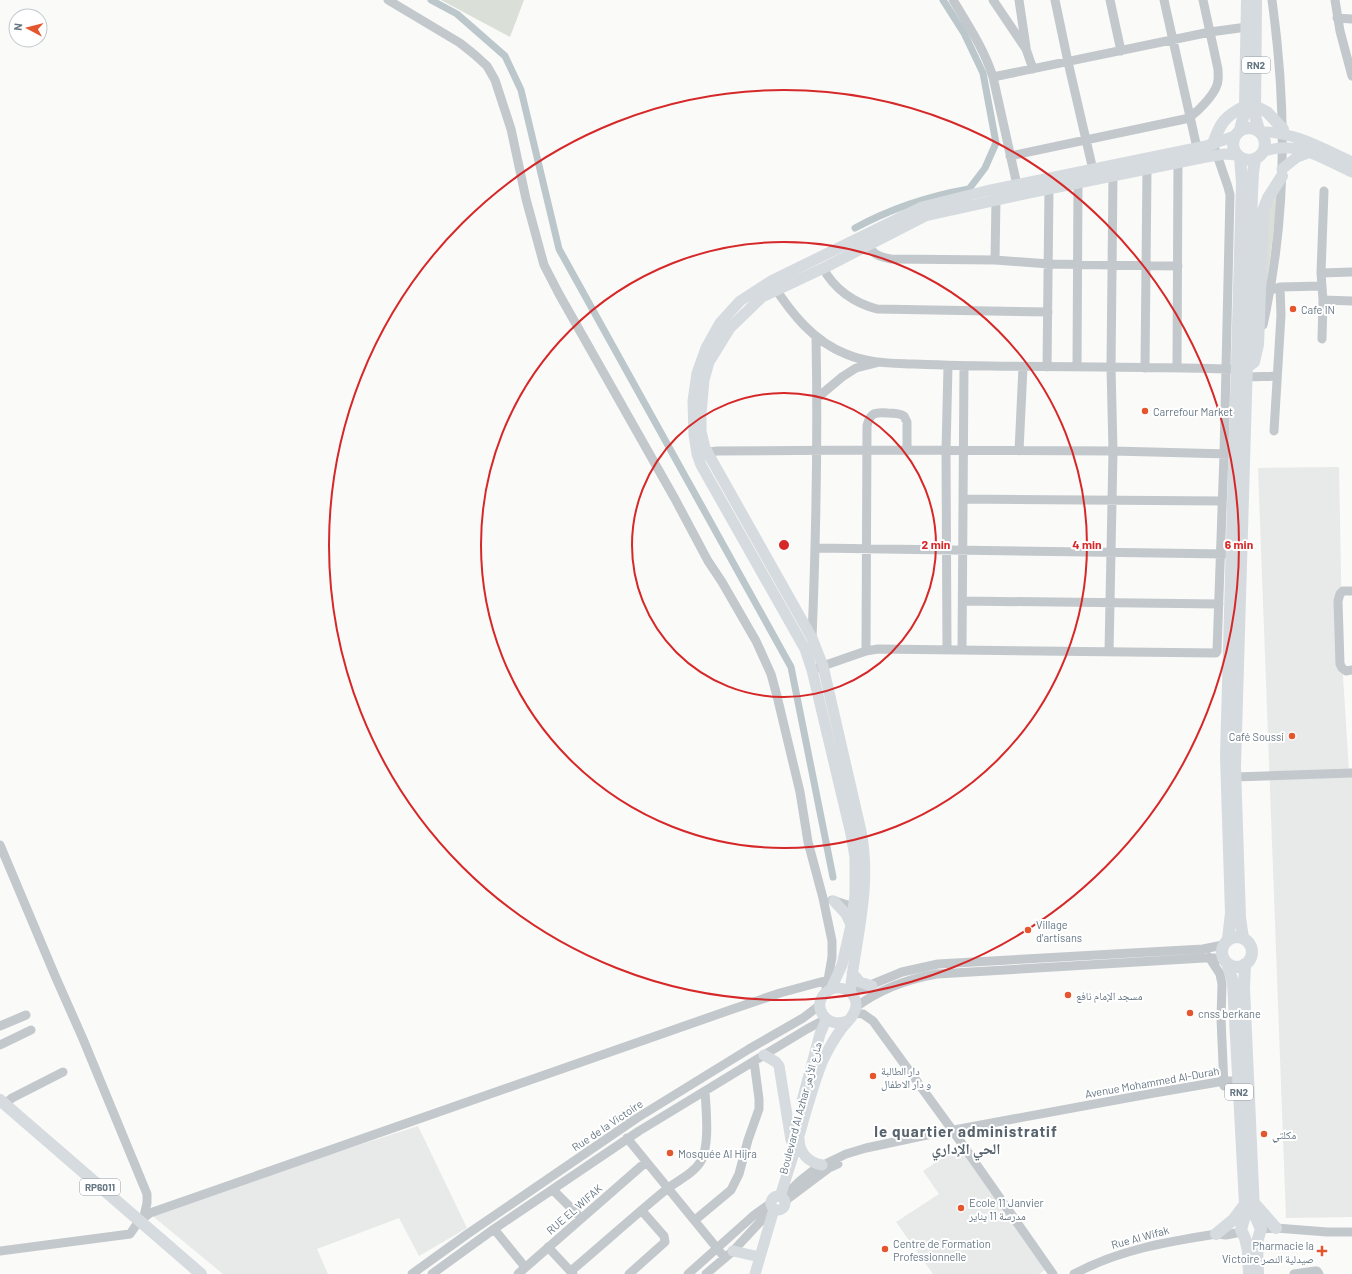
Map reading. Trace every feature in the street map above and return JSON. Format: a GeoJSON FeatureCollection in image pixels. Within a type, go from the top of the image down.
{"type":"FeatureCollection","features":[{"type":"Feature","properties":{"kind":"highway","name":"RN2"},"geometry":{"type":"LineString","coordinates":[[1247,0],[1250,106],[1255,121],[1265,139],[1252,183],[1239,371],[1230,454],[1226,554],[1226,756],[1230,913],[1222,953],[1233,982],[1238,1081],[1249,1204],[1254,1213],[1259,1229],[1257,1253],[1258,1274]]}},
{"type":"Feature","properties":{"kind":"highway","name":"RN2"},"geometry":{"type":"LineString","coordinates":[[1249,1274],[1248,1250],[1243,1229],[1249,1204],[1244,988],[1245,964],[1250,958],[1252,950],[1249,943],[1243,938],[1240,918],[1235,777],[1242,183],[1239,156],[1233,144],[1243,118],[1250,106],[1256,0]]}},
{"type":"Feature","properties":{"kind":"highway"},"geometry":{"type":"LineString","coordinates":[[1215,149],[1219,127],[1225,119],[1232,113],[1250,106],[1267,112],[1283,131]]}},
{"type":"Feature","properties":{"kind":"highway"},"geometry":{"type":"LineString","coordinates":[[1237,133],[1251,127],[1260,131]]}},
{"type":"Feature","properties":{"kind":"highway"},"geometry":{"type":"LineString","coordinates":[[1239,156],[1248,160],[1260,155]]}},
{"type":"Feature","properties":{"kind":"highway"},"geometry":{"type":"LineString","coordinates":[[1239,371],[1254,362],[1258,345],[1263,210],[1282,173]]}},
{"type":"Feature","properties":{"kind":"highway"},"geometry":{"type":"LineString","coordinates":[[1225,942],[1235,937],[1243,938]]}},
{"type":"Feature","properties":{"kind":"highway"},"geometry":{"type":"LineString","coordinates":[[1226,962],[1238,967],[1245,964]]}},
{"type":"Feature","properties":{"kind":"highway","name":"RP6011"},"geometry":{"type":"LineString","coordinates":[[1,1106],[139,1221],[181,1262],[190,1274]]}},
{"type":"Feature","properties":{"kind":"highway"},"geometry":{"type":"LineString","coordinates":[[1216,1234],[1249,1204],[1276,1228]]}},
{"type":"Feature","properties":{"kind":"highway"},"geometry":{"type":"LineString","coordinates":[[1250,1219],[1259,1229],[1250,1240],[1243,1229],[1250,1219]]}},
{"type":"Feature","properties":{"kind":"highway","name":"RP6011"},"geometry":{"type":"LineString","coordinates":[[181,1262],[201,1274]]}},
{"type":"Feature","properties":{"kind":"main road"},"geometry":{"type":"LineString","coordinates":[[1260,131],[1283,131],[1352,162]]}},
{"type":"Feature","properties":{"kind":"main road"},"geometry":{"type":"LineString","coordinates":[[818,668],[805,649],[701,465],[702,438],[700,421],[704,380],[709,362],[726,332],[735,321],[774,286],[866,240],[925,216],[1178,162],[1215,149],[1237,133]]}},
{"type":"Feature","properties":{"kind":"main road"},"geometry":{"type":"LineString","coordinates":[[774,286],[823,268],[866,240],[922,207],[986,191],[1197,148],[1215,149],[1239,156]]}},
{"type":"Feature","properties":{"kind":"main road"},"geometry":{"type":"LineString","coordinates":[[1260,155],[1283,148],[1289,148],[1308,152],[1352,172]]}},
{"type":"Feature","properties":{"kind":"main road"},"geometry":{"type":"LineString","coordinates":[[1282,173],[1297,157],[1308,152]]}},
{"type":"Feature","properties":{"kind":"main road"},"geometry":{"type":"LineString","coordinates":[[702,453],[812,638],[818,668],[864,843],[866,867],[858,909],[850,992]]}},
{"type":"Feature","properties":{"kind":"main road"},"geometry":{"type":"LineString","coordinates":[[834,901],[846,914],[851,925]]}},
{"type":"Feature","properties":{"kind":"main road"},"geometry":{"type":"LineString","coordinates":[[828,988],[841,988],[850,992],[855,999],[852,1014],[843,1023],[834,1023],[826,1019],[821,1012],[820,1005],[828,988],[843,961],[851,925],[858,909]]}},
{"type":"Feature","properties":{"kind":"main road"},"geometry":{"type":"LineString","coordinates":[[852,973],[860,982],[872,986]]}},
{"type":"Feature","properties":{"kind":"main road","name":"Boulevard Al Azhar شارع الأزهر"},"geometry":{"type":"LineString","coordinates":[[795,1138],[819,1070],[834,1040],[852,1014]]}},
{"type":"Feature","properties":{"kind":"main road","name":"Boulevard Al Azhar شارع الأزهر"},"geometry":{"type":"LineString","coordinates":[[755,1274],[777,1203],[795,1138],[820,1034],[826,1019]]}},
{"type":"Feature","properties":{"kind":"main road"},"geometry":{"type":"LineString","coordinates":[[764,1055],[776,1062],[779,1066],[795,1138],[804,1156],[815,1164],[822,1165]]}},
{"type":"Feature","properties":{"kind":"main road","name":"Boulevard Al Azhar شارع الأزهر"},"geometry":{"type":"LineString","coordinates":[[762,1274],[777,1203]]}},
{"type":"Feature","properties":{"kind":"main road"},"geometry":{"type":"LineString","coordinates":[[729,1254],[760,1257]]}},
{"type":"Feature","properties":{"kind":"street"},"geometry":{"type":"LineString","coordinates":[[139,1221],[733,1008],[780,993],[828,988],[832,957],[832,941],[823,898],[808,842],[800,792],[771,674],[756,641],[722,582],[708,561],[544,265],[526,199],[511,129],[495,80],[487,66],[460,43],[388,0]]}},
{"type":"Feature","properties":{"kind":"street"},"geometry":{"type":"LineString","coordinates":[[953,0],[983,52],[992,77],[1017,185]]}},
{"type":"Feature","properties":{"kind":"street"},"geometry":{"type":"LineString","coordinates":[[993,0],[1026,49]]}},
{"type":"Feature","properties":{"kind":"street"},"geometry":{"type":"LineString","coordinates":[[1019,0],[1026,49],[1033,69]]}},
{"type":"Feature","properties":{"kind":"street"},"geometry":{"type":"LineString","coordinates":[[1055,0],[1093,170]]}},
{"type":"Feature","properties":{"kind":"street"},"geometry":{"type":"LineString","coordinates":[[1110,0],[1121,51]]}},
{"type":"Feature","properties":{"kind":"street"},"geometry":{"type":"LineString","coordinates":[[1164,0],[1197,148]]}},
{"type":"Feature","properties":{"kind":"street"},"geometry":{"type":"LineString","coordinates":[[1010,156],[1190,118],[1213,93],[1217,86],[1218,69],[1203,0]]}},
{"type":"Feature","properties":{"kind":"street"},"geometry":{"type":"LineString","coordinates":[[1258,345],[1270,291],[1282,173],[1283,131],[1279,63],[1272,0]]}},
{"type":"Feature","properties":{"kind":"street"},"geometry":{"type":"LineString","coordinates":[[1335,0],[1337,18],[1348,46],[1352,76]]}},
{"type":"Feature","properties":{"kind":"street"},"geometry":{"type":"LineString","coordinates":[[1337,18],[1352,19]]}},
{"type":"Feature","properties":{"kind":"street"},"geometry":{"type":"LineString","coordinates":[[992,77],[1210,32],[1247,27]]}},
{"type":"Feature","properties":{"kind":"street"},"geometry":{"type":"LineString","coordinates":[[1215,149],[1230,195],[1239,371]]}},
{"type":"Feature","properties":{"kind":"street"},"geometry":{"type":"LineString","coordinates":[[1177,368],[1178,162]]}},
{"type":"Feature","properties":{"kind":"street"},"geometry":{"type":"LineString","coordinates":[[1144,368],[1147,169]]}},
{"type":"Feature","properties":{"kind":"street"},"geometry":{"type":"LineString","coordinates":[[1109,652],[1113,452],[1111,367],[1113,176]]}},
{"type":"Feature","properties":{"kind":"street"},"geometry":{"type":"LineString","coordinates":[[1077,367],[1078,183]]}},
{"type":"Feature","properties":{"kind":"street"},"geometry":{"type":"LineString","coordinates":[[1047,367],[1049,189]]}},
{"type":"Feature","properties":{"kind":"street"},"geometry":{"type":"LineString","coordinates":[[1322,339],[1323,300],[1321,273],[1324,191]]}},
{"type":"Feature","properties":{"kind":"street"},"geometry":{"type":"LineString","coordinates":[[995,260],[996,200]]}},
{"type":"Feature","properties":{"kind":"street"},"geometry":{"type":"LineString","coordinates":[[866,240],[871,252],[891,258],[995,260],[1049,264],[1178,266]]}},
{"type":"Feature","properties":{"kind":"street"},"geometry":{"type":"LineString","coordinates":[[823,268],[835,285],[847,296],[861,304],[877,309],[1048,312]]}},
{"type":"Feature","properties":{"kind":"street"},"geometry":{"type":"LineString","coordinates":[[1321,273],[1352,272]]}},
{"type":"Feature","properties":{"kind":"street"},"geometry":{"type":"LineString","coordinates":[[774,286],[795,316],[816,337],[830,347],[863,360],[948,366],[1177,368],[1239,371],[1277,376]]}},
{"type":"Feature","properties":{"kind":"street"},"geometry":{"type":"LineString","coordinates":[[1270,291],[1280,287],[1322,286]]}},
{"type":"Feature","properties":{"kind":"street"},"geometry":{"type":"LineString","coordinates":[[1274,431],[1281,315],[1280,287]]}},
{"type":"Feature","properties":{"kind":"street"},"geometry":{"type":"LineString","coordinates":[[1323,300],[1352,301]]}},
{"type":"Feature","properties":{"kind":"street"},"geometry":{"type":"LineString","coordinates":[[812,638],[816,548],[816,337]]}},
{"type":"Feature","properties":{"kind":"street"},"geometry":{"type":"LineString","coordinates":[[817,398],[842,377],[856,368],[881,362]]}},
{"type":"Feature","properties":{"kind":"street"},"geometry":{"type":"LineString","coordinates":[[947,650],[946,451],[948,366]]}},
{"type":"Feature","properties":{"kind":"street"},"geometry":{"type":"LineString","coordinates":[[962,650],[964,550],[964,366]]}},
{"type":"Feature","properties":{"kind":"street"},"geometry":{"type":"LineString","coordinates":[[1019,451],[1023,367]]}},
{"type":"Feature","properties":{"kind":"street"},"geometry":{"type":"LineString","coordinates":[[866,651],[867,450],[868,420],[871,416],[879,412],[901,414],[904,416],[907,422],[907,451]]}},
{"type":"Feature","properties":{"kind":"street"},"geometry":{"type":"LineString","coordinates":[[702,453],[867,450],[1230,454],[1222,501],[1226,554],[1219,604],[1216,653],[878,649],[866,651],[818,668]]}},
{"type":"Feature","properties":{"kind":"street"},"geometry":{"type":"LineString","coordinates":[[964,499],[1222,501]]}},
{"type":"Feature","properties":{"kind":"street"},"geometry":{"type":"LineString","coordinates":[[816,548],[1226,554]]}},
{"type":"Feature","properties":{"kind":"street"},"geometry":{"type":"LineString","coordinates":[[1352,591],[1343,591],[1338,600],[1340,664],[1342,668],[1352,670]]}},
{"type":"Feature","properties":{"kind":"street"},"geometry":{"type":"LineString","coordinates":[[963,601],[1219,604]]}},
{"type":"Feature","properties":{"kind":"street"},"geometry":{"type":"LineString","coordinates":[[1235,777],[1352,773]]}},
{"type":"Feature","properties":{"kind":"street"},"geometry":{"type":"LineString","coordinates":[[0,845],[147,1194],[147,1203],[139,1221],[130,1234],[0,1251]]}},
{"type":"Feature","properties":{"kind":"street"},"geometry":{"type":"LineString","coordinates":[[823,898],[858,909]]}},
{"type":"Feature","properties":{"kind":"street"},"geometry":{"type":"LineString","coordinates":[[850,992],[872,986],[902,972],[944,963],[1203,949],[1225,942]]}},
{"type":"Feature","properties":{"kind":"street"},"geometry":{"type":"LineString","coordinates":[[1209,957],[1220,974],[1222,984],[1221,1019],[1224,1083]]}},
{"type":"Feature","properties":{"kind":"street"},"geometry":{"type":"LineString","coordinates":[[852,1014],[874,995],[918,978],[937,974],[1209,957],[1226,962]]}},
{"type":"Feature","properties":{"kind":"street","name":"Rue de la Victoire"},"geometry":{"type":"LineString","coordinates":[[412,1274],[466,1235],[637,1118],[749,1049],[803,1018],[820,1005]]}},
{"type":"Feature","properties":{"kind":"street"},"geometry":{"type":"LineString","coordinates":[[852,1014],[863,1014],[873,1021],[955,1133],[1053,1274]]}},
{"type":"Feature","properties":{"kind":"street"},"geometry":{"type":"LineString","coordinates":[[0,1026],[26,1015]]}},
{"type":"Feature","properties":{"kind":"street","name":"Rue de la Victoire"},"geometry":{"type":"LineString","coordinates":[[432,1274],[627,1138],[826,1019]]}},
{"type":"Feature","properties":{"kind":"street"},"geometry":{"type":"LineString","coordinates":[[0,1045],[31,1030]]}},
{"type":"Feature","properties":{"kind":"street"},"geometry":{"type":"LineString","coordinates":[[695,1220],[731,1190],[739,1174],[748,1140],[759,1110],[754,1061]]}},
{"type":"Feature","properties":{"kind":"street"},"geometry":{"type":"LineString","coordinates":[[1,1106],[12,1098],[63,1072]]}},
{"type":"Feature","properties":{"kind":"street","name":"Avenue Mohammed Al-Durah"},"geometry":{"type":"LineString","coordinates":[[706,1274],[729,1254],[801,1180],[822,1165],[846,1154],[866,1148],[1238,1081]]}},
{"type":"Feature","properties":{"kind":"street"},"geometry":{"type":"LineString","coordinates":[[548,1247],[572,1273],[668,1188],[694,1169],[701,1161],[704,1153],[706,1135],[705,1091]]}},
{"type":"Feature","properties":{"kind":"street","name":"Avenue Mohammed Al-Durah"},"geometry":{"type":"LineString","coordinates":[[688,1274],[717,1248],[777,1203],[829,1168],[866,1154],[955,1133]]}},
{"type":"Feature","properties":{"kind":"street"},"geometry":{"type":"LineString","coordinates":[[627,1138],[717,1248],[729,1254]]}},
{"type":"Feature","properties":{"kind":"street","name":"RUE EL WIFAK"},"geometry":{"type":"LineString","coordinates":[[518,1274],[646,1162]]}},
{"type":"Feature","properties":{"kind":"street"},"geometry":{"type":"LineString","coordinates":[[553,1190],[581,1218]]}},
{"type":"Feature","properties":{"kind":"street"},"geometry":{"type":"LineString","coordinates":[[629,1274],[663,1245],[665,1240],[664,1236],[642,1211]]}},
{"type":"Feature","properties":{"kind":"street","name":"Rue Al Wifak"},"geometry":{"type":"LineString","coordinates":[[1074,1274],[1102,1261],[1148,1246],[1216,1234],[1234,1226],[1243,1229]]}},
{"type":"Feature","properties":{"kind":"street"},"geometry":{"type":"LineString","coordinates":[[1259,1229],[1276,1228],[1327,1232],[1352,1232]]}},
{"type":"Feature","properties":{"kind":"street"},"geometry":{"type":"LineString","coordinates":[[494,1230],[525,1267]]}},
{"type":"Feature","properties":{"kind":"street"},"geometry":{"type":"LineString","coordinates":[[1294,1274],[1317,1271],[1319,1274]]}},
{"type":"Feature","properties":{"kind":"shaded area"},"geometry":{"type":"Polygon","coordinates":[[[441,0],[524,0],[510,37],[441,0]]]}},
{"type":"Feature","properties":{"kind":"shaded area"},"geometry":{"type":"Polygon","coordinates":[[[1278,194],[1266,291],[1266,209],[1278,194]]]}},
{"type":"Feature","properties":{"kind":"shaded area"},"geometry":{"type":"Polygon","coordinates":[[[1339,467],[1343,676],[1349,771],[1352,772],[1352,1217],[1286,1218],[1258,468],[1339,467]]]}},
{"type":"Feature","properties":{"kind":"shaded area"},"geometry":{"type":"Polygon","coordinates":[[[418,1126],[467,1228],[419,1256],[399,1218],[317,1249],[328,1274],[223,1274],[149,1213],[418,1126]]]}},
{"type":"Feature","properties":{"kind":"shaded area","name":"Ecole 11 Janvier مدرسة 11 يناير"},"geometry":{"type":"Polygon","coordinates":[[[960,1146],[1048,1268],[1039,1274],[933,1274],[896,1222],[939,1194],[923,1171],[960,1146]]]}},
{"type":"Feature","properties":{"kind":"waterway"},"geometry":{"type":"LineString","coordinates":[[431,0],[457,14],[505,56],[521,90],[559,249],[791,667],[833,877]]}},
{"type":"Feature","properties":{"kind":"waterway"},"geometry":{"type":"LineString","coordinates":[[855,228],[868,221],[910,204],[939,195],[969,189],[985,168],[996,143],[983,73],[964,33],[943,0]]}},
{"type":"Feature","properties":{"kind":"place","name":"Cafe IN"},"geometry":{"type":"Point","coordinates":[1293,309]}},
{"type":"Feature","properties":{"kind":"place","name":"Carrefour Market"},"geometry":{"type":"Point","coordinates":[1145,411]}},
{"type":"Feature","properties":{"kind":"place","name":"Café Soussi"},"geometry":{"type":"Point","coordinates":[1292,736]}},
{"type":"Feature","properties":{"kind":"place","name":"Village d'artisans"},"geometry":{"type":"Point","coordinates":[1028,930]}},
{"type":"Feature","properties":{"kind":"place","name":"مسجد الإمام نافع"},"geometry":{"type":"Point","coordinates":[1068,995]}},
{"type":"Feature","properties":{"kind":"place","name":"cnss berkane"},"geometry":{"type":"Point","coordinates":[1190,1013]}},
{"type":"Feature","properties":{"kind":"place","name":"دار الطالبة و دار الاطفال"},"geometry":{"type":"Point","coordinates":[873,1076]}},
{"type":"Feature","properties":{"kind":"place","name":"مكلتي"},"geometry":{"type":"Point","coordinates":[1264,1134]}},
{"type":"Feature","properties":{"kind":"place","name":"Mosquée Al Hijra"},"geometry":{"type":"Point","coordinates":[670,1153]}},
{"type":"Feature","properties":{"kind":"place","name":"Ecole 11 Janvier مدرسة 11 يناير"},"geometry":{"type":"Point","coordinates":[961,1208]}},
{"type":"Feature","properties":{"kind":"place","name":"Centre de Formation Professionnelle"},"geometry":{"type":"Point","coordinates":[885,1249]}},
{"type":"Feature","properties":{"kind":"place","name":"Pharmacie la Victoire صيدلية النصر"},"geometry":{"type":"Point","coordinates":[1322,1251]}},
{"type":"Feature","properties":{"kind":"district","name":"le quartier administratif الحي الإداري"},"geometry":{"type":"Point","coordinates":[966,1140]}}]}
